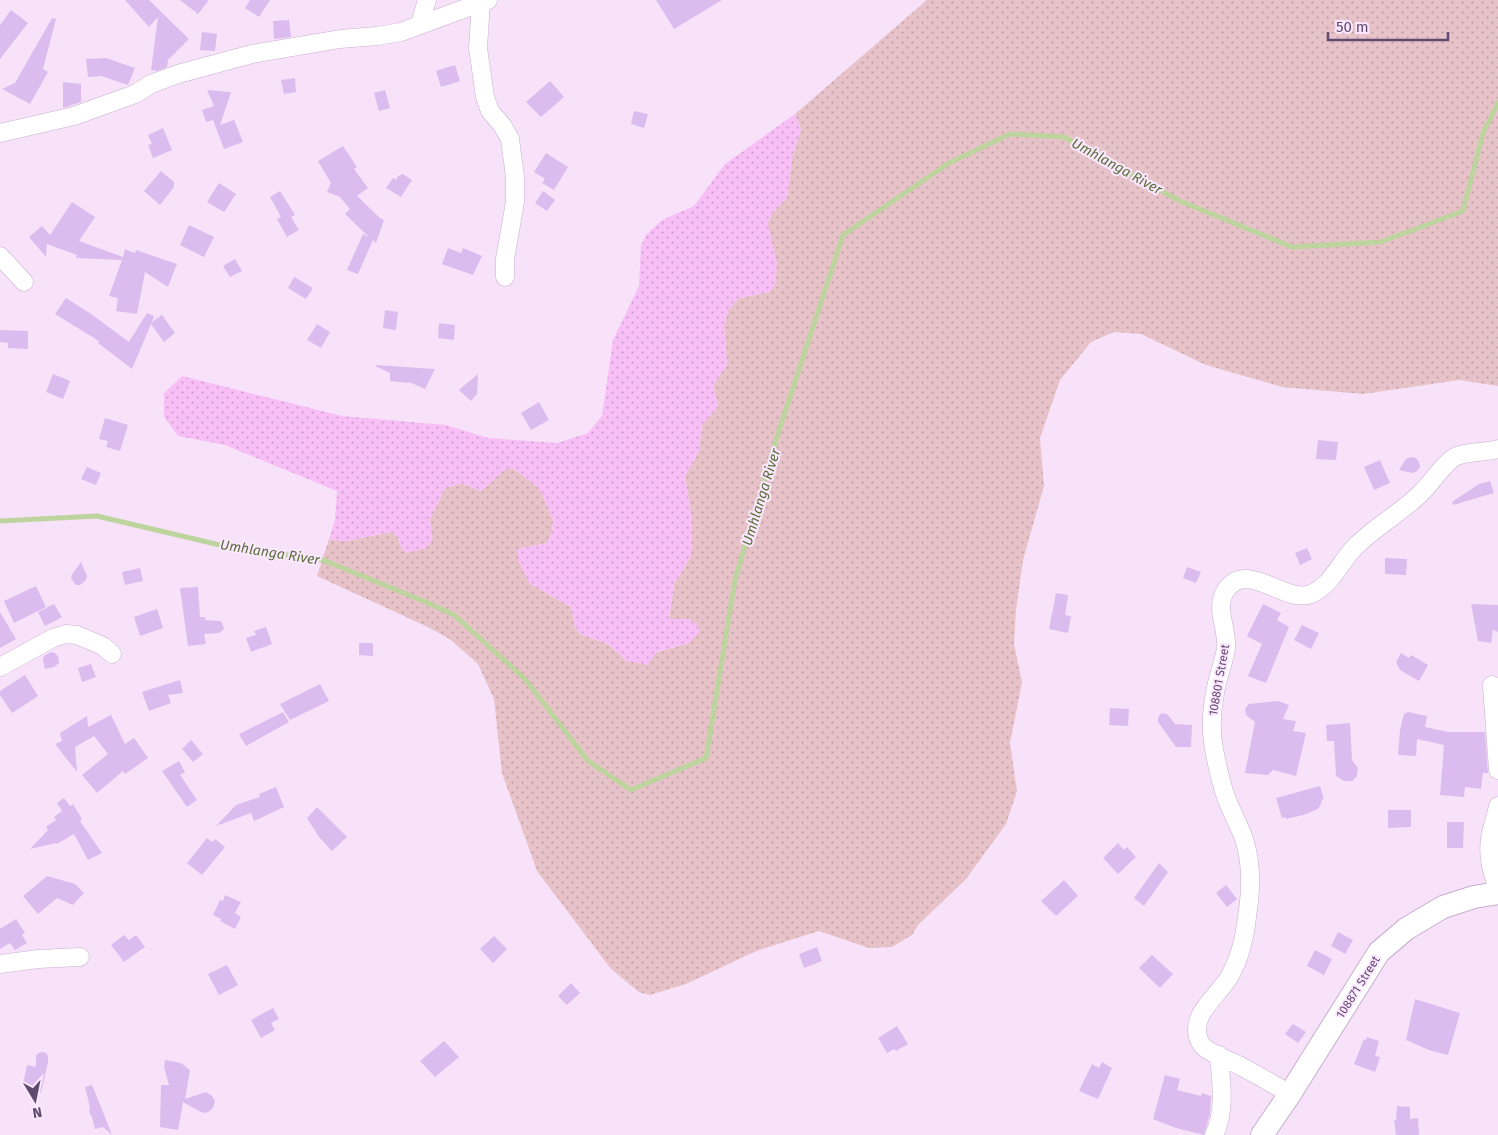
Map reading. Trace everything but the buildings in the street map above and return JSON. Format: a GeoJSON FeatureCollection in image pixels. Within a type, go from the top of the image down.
{"type":"FeatureCollection","features":[{"type":"Feature","properties":{"kind":"street"},"geometry":{"type":"LineString","coordinates":[[420,24],[427,0]]}},
{"type":"Feature","properties":{"kind":"street"},"geometry":{"type":"LineString","coordinates":[[0,133],[74,116],[135,94],[151,84],[178,74],[252,54],[340,39],[402,32],[485,1],[478,48],[485,97],[490,111],[502,125],[510,139],[515,177],[515,202],[505,259],[505,277]]}},
{"type":"Feature","properties":{"kind":"street"},"geometry":{"type":"LineString","coordinates":[[0,256],[24,282]]}},
{"type":"Feature","properties":{"kind":"street","name":"108801 Street"},"geometry":{"type":"LineString","coordinates":[[1290,1094],[1245,1068],[1204,1048],[1198,1036],[1197,1022],[1203,1010],[1230,976],[1236,964],[1248,916],[1249,859],[1244,839],[1226,797],[1213,742],[1212,720],[1215,693],[1226,648],[1222,608],[1226,590],[1237,579],[1243,578],[1252,579],[1299,596],[1316,592],[1338,570],[1356,545],[1419,495],[1455,457],[1498,449]]}},
{"type":"Feature","properties":{"kind":"street"},"geometry":{"type":"LineString","coordinates":[[0,667],[52,638],[66,634],[77,635],[103,646],[112,654]]}},
{"type":"Feature","properties":{"kind":"street"},"geometry":{"type":"LineString","coordinates":[[1492,685],[1498,770]]}},
{"type":"Feature","properties":{"kind":"street"},"geometry":{"type":"LineString","coordinates":[[1498,806],[1491,832],[1489,853],[1498,892]]}},
{"type":"Feature","properties":{"kind":"street","name":"108871 Street"},"geometry":{"type":"LineString","coordinates":[[1262,1135],[1290,1094],[1379,952],[1406,929],[1443,907],[1498,892]]}},
{"type":"Feature","properties":{"kind":"street"},"geometry":{"type":"LineString","coordinates":[[0,964],[80,956]]}},
{"type":"Feature","properties":{"kind":"street"},"geometry":{"type":"LineString","coordinates":[[1214,1135],[1217,1130],[1222,1102],[1219,1055]]}},
{"type":"Feature","properties":{"kind":"shaded area"},"geometry":{"type":"Polygon","coordinates":[[[927,0],[1498,0],[1498,386],[1459,380],[1363,394],[1282,387],[1206,365],[1141,334],[1114,332],[1091,342],[1060,380],[1040,438],[1044,486],[1023,560],[1016,610],[1014,644],[1022,682],[1010,743],[1017,791],[1006,824],[966,879],[918,925],[912,935],[892,947],[869,948],[819,931],[756,951],[686,984],[650,995],[639,992],[611,969],[537,871],[502,773],[494,699],[478,664],[451,640],[430,628],[317,576],[329,539],[345,541],[392,532],[398,537],[402,550],[432,541],[430,519],[445,488],[462,483],[481,491],[506,468],[514,469],[539,488],[553,519],[552,532],[547,543],[519,549],[529,583],[571,607],[575,627],[580,634],[608,644],[627,661],[689,643],[689,619],[669,620],[674,584],[690,558],[692,520],[685,476],[699,451],[702,425],[718,406],[713,385],[727,365],[724,327],[728,310],[739,298],[769,292],[777,265],[767,224],[772,213],[787,198],[792,158],[801,129],[795,114],[927,0]]]}},
{"type":"Feature","properties":{"kind":"sand"},"geometry":{"type":"Polygon","coordinates":[[[795,114],[801,129],[792,158],[787,198],[772,213],[768,224],[777,265],[775,286],[769,292],[739,298],[728,310],[724,327],[727,365],[713,385],[718,406],[702,425],[699,451],[685,476],[692,520],[692,549],[690,558],[674,584],[669,619],[689,619],[697,624],[700,631],[689,643],[657,652],[647,665],[627,661],[608,644],[580,634],[575,627],[571,607],[529,583],[518,560],[518,549],[547,543],[552,532],[553,520],[539,488],[514,469],[506,469],[481,491],[462,483],[445,488],[430,519],[432,541],[426,548],[407,553],[402,550],[398,537],[392,532],[345,541],[329,539],[335,520],[337,491],[225,445],[178,436],[164,417],[164,393],[182,376],[342,416],[446,425],[488,438],[557,443],[588,433],[602,416],[613,340],[639,286],[641,246],[646,235],[662,220],[694,206],[725,164],[795,114]]]}},
{"type":"Feature","properties":{"kind":"waterway","name":"Umhlanga River"},"geometry":{"type":"LineString","coordinates":[[0,521],[97,516],[224,546],[323,560],[426,602],[454,615],[525,679],[588,761],[631,790],[706,758],[735,580],[776,440],[843,235],[949,163],[1010,134],[1064,137],[1180,201],[1292,247],[1381,242],[1463,211],[1483,133],[1498,103]]}}]}
